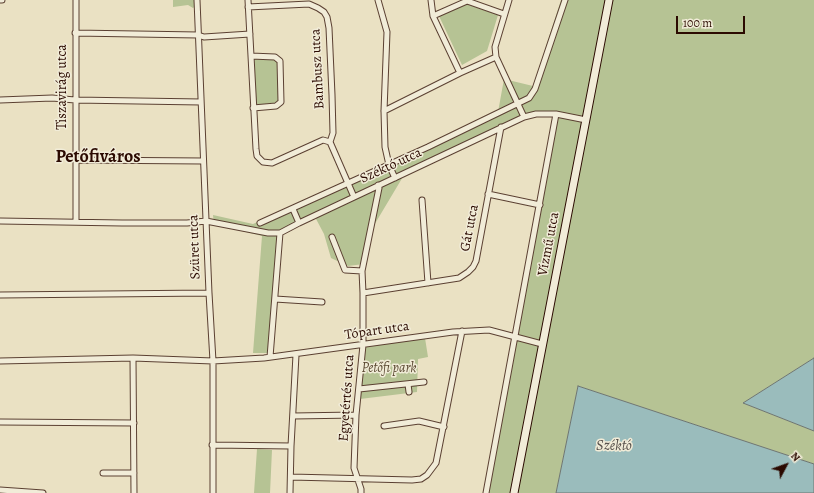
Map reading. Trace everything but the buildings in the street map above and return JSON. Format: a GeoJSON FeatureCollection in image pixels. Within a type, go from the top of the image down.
{"type":"FeatureCollection","features":[{"type":"Feature","properties":{"kind":"main road","name":"Vízmű utca"},"geometry":{"type":"LineString","coordinates":[[514,493],[610,0]]}},
{"type":"Feature","properties":{"kind":"street","name":"Tiszavirág utca"},"geometry":{"type":"LineString","coordinates":[[76,0],[76,222]]}},
{"type":"Feature","properties":{"kind":"street","name":"Szüret utca"},"geometry":{"type":"LineString","coordinates":[[197,0],[213,361],[213,493]]}},
{"type":"Feature","properties":{"kind":"street"},"geometry":{"type":"LineString","coordinates":[[248,0],[256,152],[259,158],[265,163],[272,164],[323,140],[330,142],[354,197]]}},
{"type":"Feature","properties":{"kind":"street"},"geometry":{"type":"LineString","coordinates":[[378,0],[387,32],[384,111],[385,146],[389,165],[395,178]]}},
{"type":"Feature","properties":{"kind":"street"},"geometry":{"type":"LineString","coordinates":[[431,0],[433,16],[460,72]]}},
{"type":"Feature","properties":{"kind":"street"},"geometry":{"type":"LineString","coordinates":[[509,0],[495,47],[496,57],[524,117]]}},
{"type":"Feature","properties":{"kind":"street"},"geometry":{"type":"LineString","coordinates":[[518,104],[529,98],[534,92],[565,0]]}},
{"type":"Feature","properties":{"kind":"street"},"geometry":{"type":"LineString","coordinates":[[433,16],[467,1],[504,14]]}},
{"type":"Feature","properties":{"kind":"street","name":"Bambusz utca"},"geometry":{"type":"LineString","coordinates":[[248,7],[309,4],[318,8],[327,17],[330,28],[333,133],[330,142]]}},
{"type":"Feature","properties":{"kind":"street"},"geometry":{"type":"LineString","coordinates":[[75,33],[198,35],[204,37],[250,34]]}},
{"type":"Feature","properties":{"kind":"street"},"geometry":{"type":"LineString","coordinates":[[251,56],[275,56],[280,62],[281,102],[276,106],[254,108]]}},
{"type":"Feature","properties":{"kind":"street"},"geometry":{"type":"LineString","coordinates":[[384,111],[460,72],[496,57]]}},
{"type":"Feature","properties":{"kind":"street"},"geometry":{"type":"LineString","coordinates":[[0,100],[52,98],[75,100],[201,102]]}},
{"type":"Feature","properties":{"kind":"street","name":"Széktó utca"},"geometry":{"type":"LineString","coordinates":[[260,223],[435,144],[518,104]]}},
{"type":"Feature","properties":{"kind":"street","name":"Széktó utca"},"geometry":{"type":"LineString","coordinates":[[280,233],[299,222],[524,117],[536,114],[556,114],[586,120]]}},
{"type":"Feature","properties":{"kind":"street","name":"Vízmű utca"},"geometry":{"type":"LineString","coordinates":[[486,493],[556,114]]}},
{"type":"Feature","properties":{"kind":"street","name":"Gát utca"},"geometry":{"type":"LineString","coordinates":[[363,293],[459,278],[473,267],[476,261],[501,127]]}},
{"type":"Feature","properties":{"kind":"street"},"geometry":{"type":"LineString","coordinates":[[75,160],[203,161]]}},
{"type":"Feature","properties":{"kind":"street","name":"Egyetértés utca"},"geometry":{"type":"LineString","coordinates":[[361,493],[354,468],[356,415],[362,345],[362,271],[379,188],[378,185]]}},
{"type":"Feature","properties":{"kind":"street"},"geometry":{"type":"LineString","coordinates":[[488,194],[540,204]]}},
{"type":"Feature","properties":{"kind":"street"},"geometry":{"type":"LineString","coordinates":[[422,200],[428,283]]}},
{"type":"Feature","properties":{"kind":"street"},"geometry":{"type":"LineString","coordinates":[[293,209],[299,222]]}},
{"type":"Feature","properties":{"kind":"street"},"geometry":{"type":"LineString","coordinates":[[0,221],[186,223],[206,221],[268,233],[280,233],[270,357]]}},
{"type":"Feature","properties":{"kind":"street"},"geometry":{"type":"LineString","coordinates":[[332,238],[345,270],[362,271]]}},
{"type":"Feature","properties":{"kind":"street"},"geometry":{"type":"LineString","coordinates":[[0,295],[209,293]]}},
{"type":"Feature","properties":{"kind":"street"},"geometry":{"type":"LineString","coordinates":[[275,299],[322,302]]}},
{"type":"Feature","properties":{"kind":"street","name":"Tópart utca"},"geometry":{"type":"LineString","coordinates":[[0,361],[133,358],[213,361],[270,357],[462,331],[489,330],[542,344]]}},
{"type":"Feature","properties":{"kind":"street"},"geometry":{"type":"LineString","coordinates":[[291,477],[412,480],[421,479],[427,475],[436,464],[462,331]]}},
{"type":"Feature","properties":{"kind":"street"},"geometry":{"type":"LineString","coordinates":[[290,493],[296,354]]}},
{"type":"Feature","properties":{"kind":"street"},"geometry":{"type":"LineString","coordinates":[[133,358],[134,493]]}},
{"type":"Feature","properties":{"kind":"street"},"geometry":{"type":"LineString","coordinates":[[359,390],[424,382]]}},
{"type":"Feature","properties":{"kind":"street"},"geometry":{"type":"LineString","coordinates":[[408,384],[409,392]]}},
{"type":"Feature","properties":{"kind":"street"},"geometry":{"type":"LineString","coordinates":[[293,416],[356,415]]}},
{"type":"Feature","properties":{"kind":"street"},"geometry":{"type":"LineString","coordinates":[[384,426],[418,421],[444,427]]}},
{"type":"Feature","properties":{"kind":"street"},"geometry":{"type":"LineString","coordinates":[[0,422],[134,423]]}},
{"type":"Feature","properties":{"kind":"street"},"geometry":{"type":"LineString","coordinates":[[212,445],[291,446]]}},
{"type":"Feature","properties":{"kind":"street"},"geometry":{"type":"LineString","coordinates":[[103,473],[134,473]]}},
{"type":"Feature","properties":{"kind":"street"},"geometry":{"type":"LineString","coordinates":[[0,490],[43,493]]}},
{"type":"Feature","properties":{"kind":"green space"},"geometry":{"type":"Polygon","coordinates":[[[173,0],[196,0],[196,6],[193,8],[188,5],[173,7],[173,0]]]}},
{"type":"Feature","properties":{"kind":"green space"},"geometry":{"type":"Polygon","coordinates":[[[561,0],[814,0],[814,358],[743,403],[814,431],[814,464],[578,386],[556,493],[485,493],[513,359],[558,117],[538,116],[526,118],[404,175],[373,227],[364,264],[348,266],[331,258],[324,234],[315,217],[282,235],[272,353],[253,353],[262,236],[214,224],[213,215],[253,224],[498,112],[504,79],[533,86],[561,0]]]}},
{"type":"Feature","properties":{"kind":"green space"},"geometry":{"type":"Polygon","coordinates":[[[466,4],[498,15],[487,51],[462,65],[439,16],[466,4]]]}},
{"type":"Feature","properties":{"kind":"green space"},"geometry":{"type":"Polygon","coordinates":[[[255,58],[273,58],[278,61],[279,100],[274,103],[257,105],[254,64],[255,58]]]}},
{"type":"Feature","properties":{"kind":"green space","name":"Petőfi park"},"geometry":{"type":"Polygon","coordinates":[[[425,338],[428,357],[418,359],[417,392],[360,399],[365,347],[425,338]]]}},
{"type":"Feature","properties":{"kind":"green space"},"geometry":{"type":"Polygon","coordinates":[[[257,449],[272,450],[270,493],[254,493],[257,449]]]}},
{"type":"Feature","properties":{"kind":"water"},"geometry":{"type":"Polygon","coordinates":[[[814,358],[814,431],[743,403],[814,358]]]}},
{"type":"Feature","properties":{"kind":"water","name":"Széktó"},"geometry":{"type":"Polygon","coordinates":[[[578,386],[814,464],[814,493],[556,493],[578,386]]]}},
{"type":"Feature","properties":{"kind":"district","name":"Petőfiváros"},"geometry":{"type":"Point","coordinates":[98,158]}}]}
